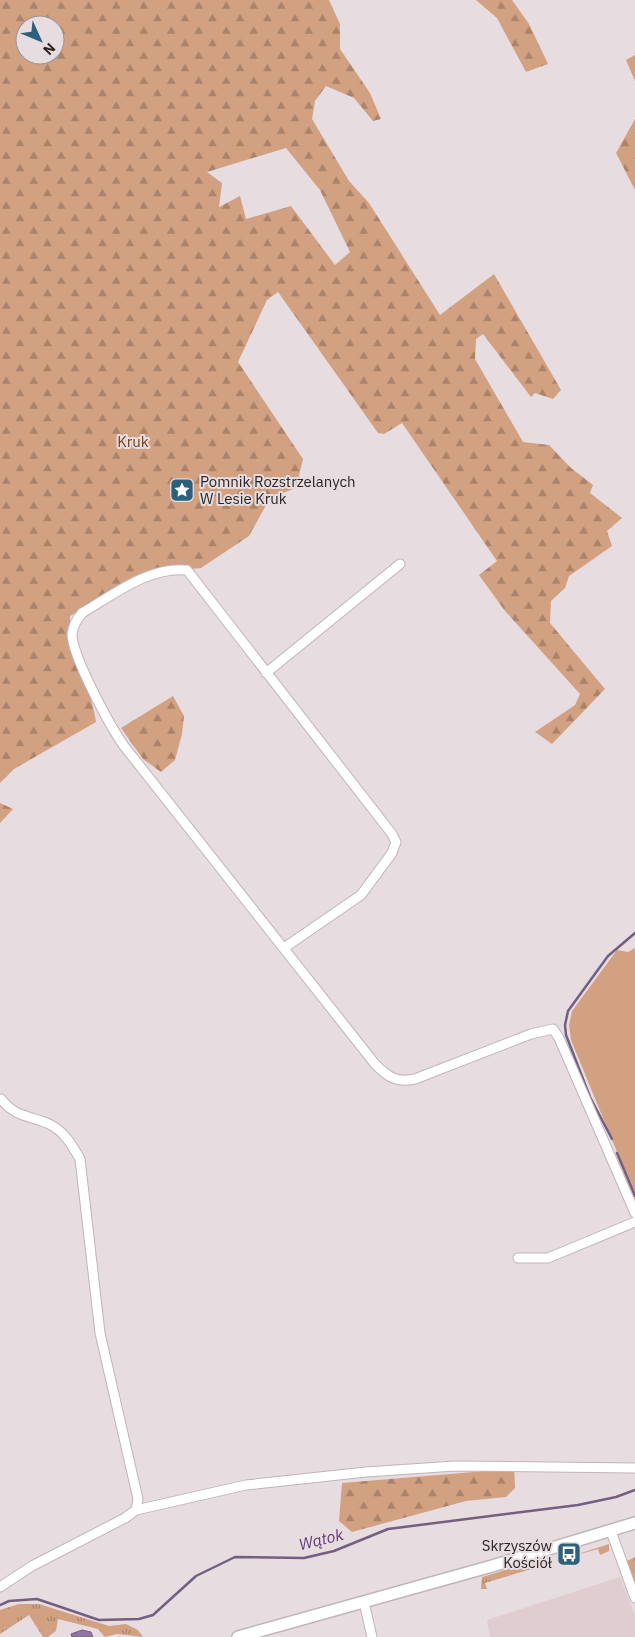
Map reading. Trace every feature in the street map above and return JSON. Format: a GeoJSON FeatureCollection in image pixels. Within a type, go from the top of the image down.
{"type":"FeatureCollection","features":[{"type":"Feature","properties":{"kind":"street"},"geometry":{"type":"LineString","coordinates":[[266,673],[400,564]]}},
{"type":"Feature","properties":{"kind":"street"},"geometry":{"type":"LineString","coordinates":[[284,948],[361,895],[392,853],[396,842],[392,834],[187,570],[164,571],[140,580],[82,613],[76,621],[72,633],[86,675],[112,729],[375,1064],[396,1081],[415,1079],[531,1034],[553,1029],[557,1033],[635,1214]]}},
{"type":"Feature","properties":{"kind":"street"},"geometry":{"type":"LineString","coordinates":[[2,1099],[15,1113],[54,1127],[67,1138],[80,1159],[100,1333],[138,1500],[136,1510]]}},
{"type":"Feature","properties":{"kind":"street"},"geometry":{"type":"LineString","coordinates":[[518,1258],[548,1258],[635,1222]]}},
{"type":"Feature","properties":{"kind":"street"},"geometry":{"type":"LineString","coordinates":[[0,1587],[32,1566],[136,1510],[246,1485],[366,1472],[455,1466],[635,1468]]}},
{"type":"Feature","properties":{"kind":"street"},"geometry":{"type":"LineString","coordinates":[[238,1637],[635,1523]]}},
{"type":"Feature","properties":{"kind":"street"},"geometry":{"type":"LineString","coordinates":[[610,1531],[635,1598]]}},
{"type":"Feature","properties":{"kind":"street"},"geometry":{"type":"LineString","coordinates":[[364,1602],[372,1637]]}},
{"type":"Feature","properties":{"kind":"shaded area"},"geometry":{"type":"Polygon","coordinates":[[[620,1577],[635,1615],[635,1637],[490,1637],[487,1620],[620,1577]]]}},
{"type":"Feature","properties":{"kind":"green space","name":"Kruk"},"geometry":{"type":"Polygon","coordinates":[[[0,0],[329,0],[340,24],[340,49],[370,93],[381,119],[373,121],[354,98],[326,86],[315,101],[312,119],[349,181],[369,203],[440,315],[494,274],[561,390],[553,399],[535,393],[531,397],[483,334],[476,339],[475,359],[523,442],[549,445],[571,468],[593,485],[590,493],[622,518],[607,531],[612,546],[569,576],[565,588],[551,601],[550,623],[605,689],[552,744],[535,732],[575,705],[580,694],[505,611],[479,575],[497,561],[402,423],[384,434],[378,433],[278,292],[267,300],[238,362],[303,459],[296,488],[270,498],[249,536],[201,568],[146,573],[70,616],[73,643],[90,695],[96,722],[14,769],[0,783],[0,0]],[[286,148],[207,172],[222,183],[219,207],[240,196],[246,219],[291,206],[335,265],[350,252],[320,190],[286,148]]]}},
{"type":"Feature","properties":{"kind":"green space"},"geometry":{"type":"Polygon","coordinates":[[[476,0],[512,0],[529,24],[548,64],[526,72],[497,18],[476,0]]]}},
{"type":"Feature","properties":{"kind":"green space"},"geometry":{"type":"Polygon","coordinates":[[[635,55],[635,81],[626,60],[635,55]]]}},
{"type":"Feature","properties":{"kind":"green space"},"geometry":{"type":"Polygon","coordinates":[[[635,119],[635,190],[616,153],[635,119]]]}},
{"type":"Feature","properties":{"kind":"green space"},"geometry":{"type":"Polygon","coordinates":[[[173,696],[184,716],[182,734],[175,760],[161,772],[143,759],[121,728],[173,696]]]}},
{"type":"Feature","properties":{"kind":"green space"},"geometry":{"type":"Polygon","coordinates":[[[0,803],[13,809],[0,823],[0,803]]]}},
{"type":"Feature","properties":{"kind":"green space"},"geometry":{"type":"Polygon","coordinates":[[[635,948],[635,1196],[571,1040],[569,1025],[572,1011],[617,950],[628,952],[635,948]]]}},
{"type":"Feature","properties":{"kind":"green space"},"geometry":{"type":"Polygon","coordinates":[[[514,1462],[515,1488],[506,1497],[466,1501],[352,1532],[339,1521],[342,1483],[486,1471],[502,1463],[514,1462]]]}},
{"type":"Feature","properties":{"kind":"green space"},"geometry":{"type":"Polygon","coordinates":[[[609,1544],[609,1551],[600,1555],[598,1549],[566,1558],[609,1544]]]}},
{"type":"Feature","properties":{"kind":"green space"},"geometry":{"type":"Polygon","coordinates":[[[635,1557],[635,1582],[627,1561],[635,1557]]]}},
{"type":"Feature","properties":{"kind":"green space"},"geometry":{"type":"Polygon","coordinates":[[[547,1561],[548,1564],[485,1583],[487,1589],[481,1589],[482,1577],[526,1564],[547,1561]]]}},
{"type":"Feature","properties":{"kind":"green space"},"geometry":{"type":"Polygon","coordinates":[[[19,1604],[39,1604],[109,1626],[126,1624],[138,1630],[143,1637],[117,1634],[105,1637],[98,1629],[58,1619],[56,1631],[48,1637],[43,1637],[29,1615],[0,1634],[0,1610],[19,1604]]]}},
{"type":"Feature","properties":{"kind":"water"},"geometry":{"type":"Polygon","coordinates":[[[82,1630],[91,1632],[93,1637],[72,1637],[71,1634],[82,1630]]]}},
{"type":"Feature","properties":{"kind":"waterway"},"geometry":{"type":"LineString","coordinates":[[612,1139],[590,1097],[566,1035],[565,1025],[568,1011],[608,956],[635,933]]}},
{"type":"Feature","properties":{"kind":"waterway"},"geometry":{"type":"LineString","coordinates":[[617,1153],[635,1196]]}},
{"type":"Feature","properties":{"kind":"waterway","name":"Wątok"},"geometry":{"type":"LineString","coordinates":[[0,1605],[9,1601],[37,1599],[99,1620],[139,1619],[153,1615],[196,1576],[235,1557],[304,1558],[334,1551],[388,1529],[578,1505],[616,1497],[635,1490]]}},
{"type":"Feature","properties":{"kind":"place","name":"Pomnik Rozstrzelanych W Lesie Kruk"},"geometry":{"type":"Point","coordinates":[182,490]}},
{"type":"Feature","properties":{"kind":"place","name":"Skrzyszów Kościół"},"geometry":{"type":"Point","coordinates":[569,1554]}}]}
